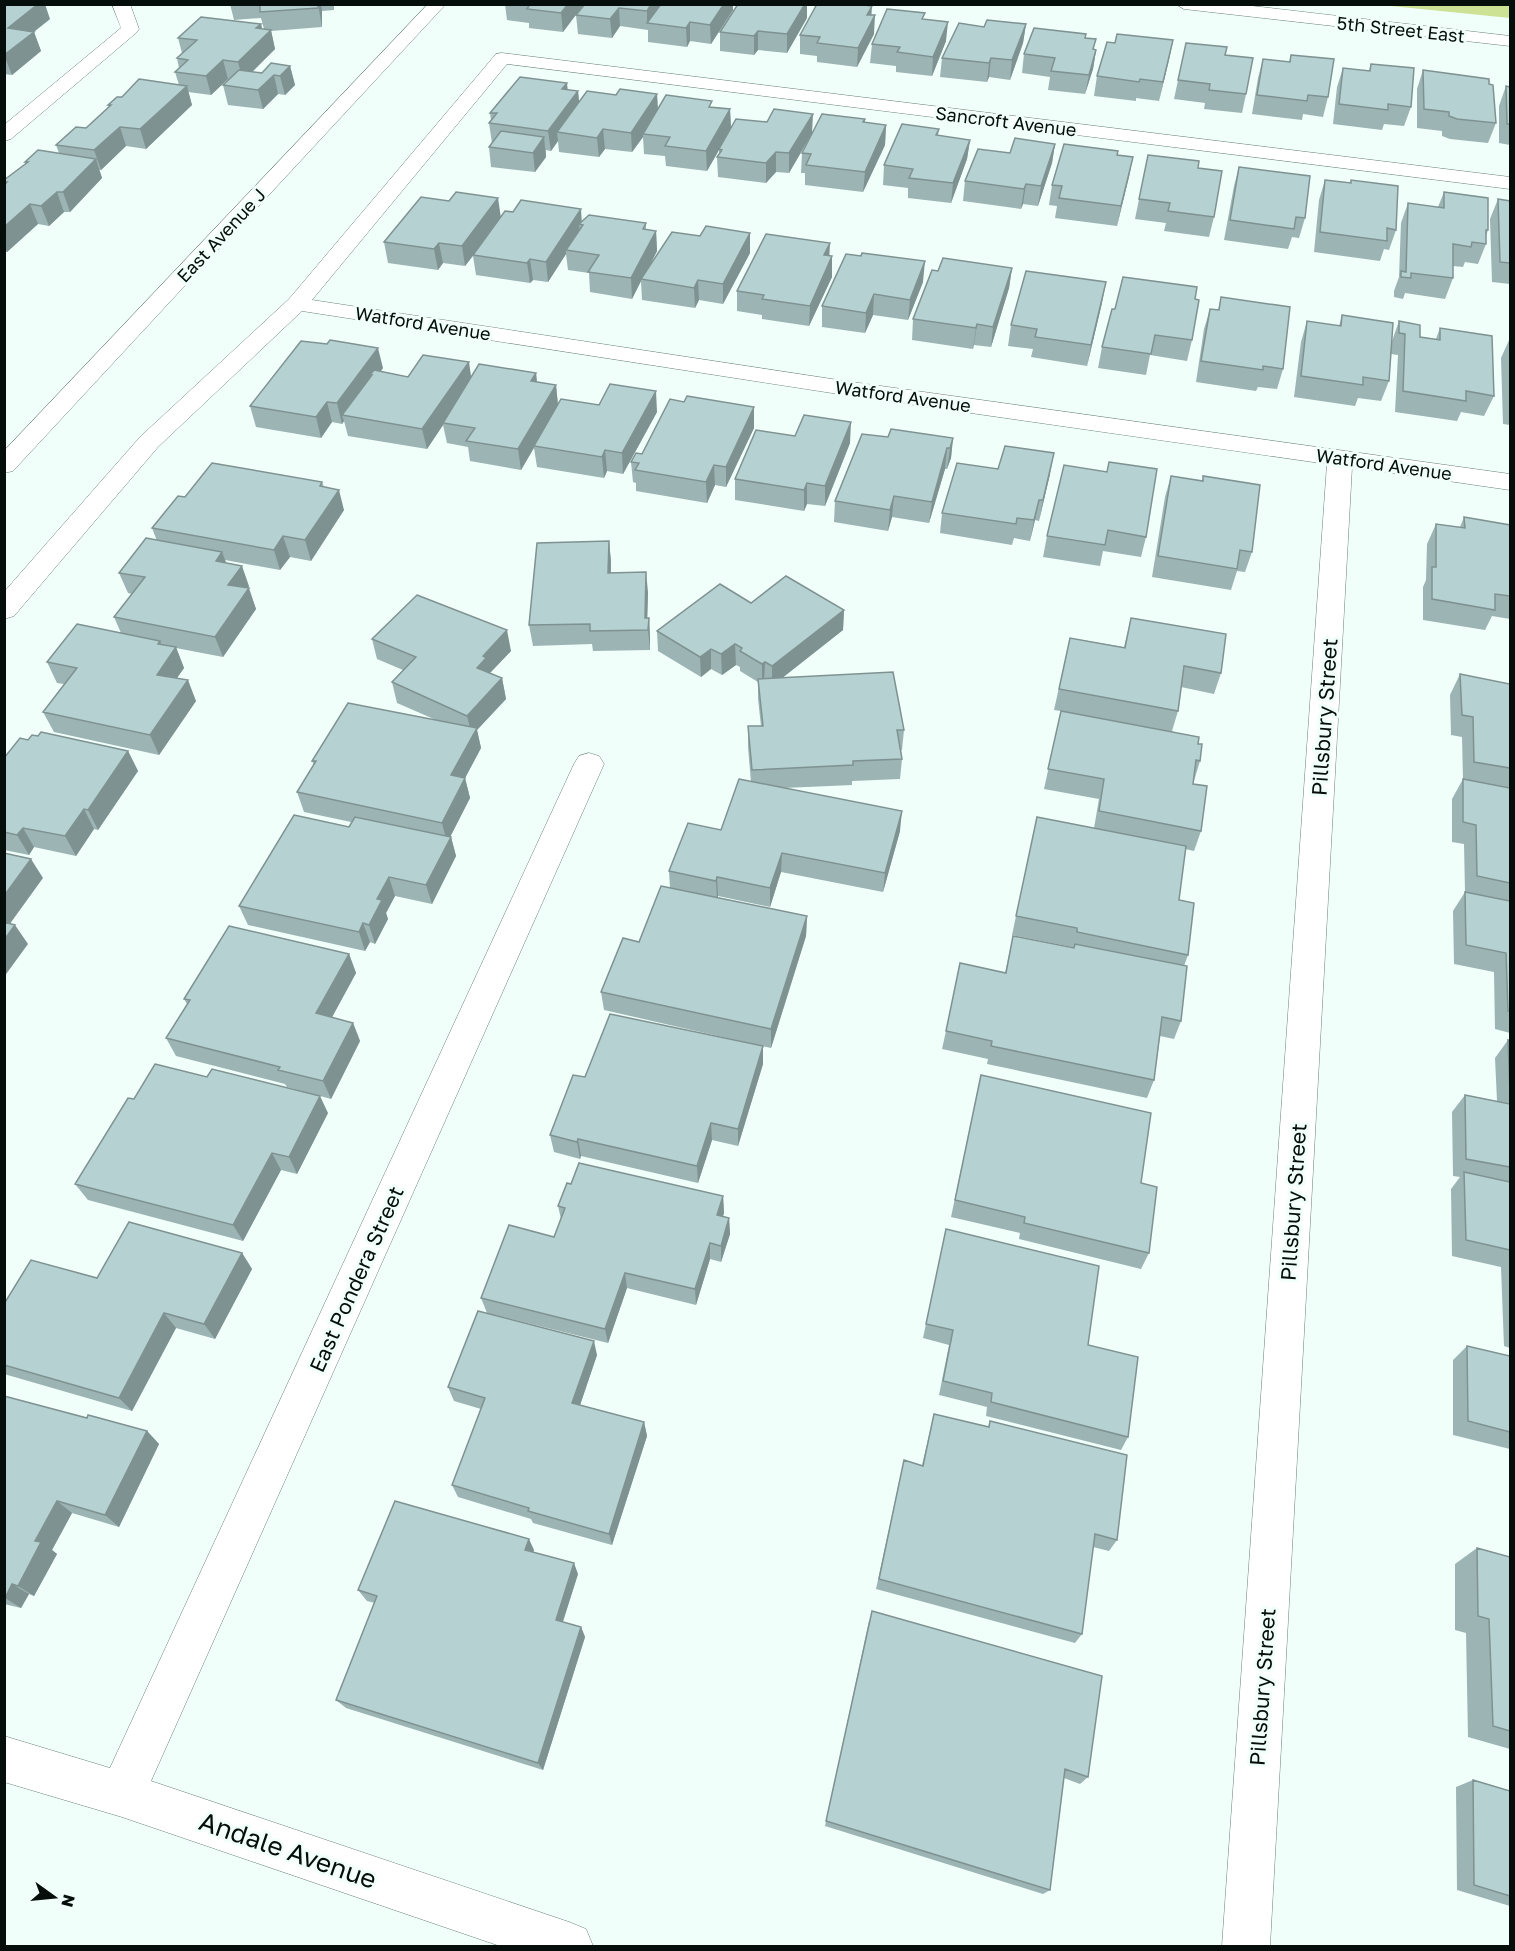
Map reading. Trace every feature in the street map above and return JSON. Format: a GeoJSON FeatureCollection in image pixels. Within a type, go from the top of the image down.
{"type":"FeatureCollection","features":[{"type":"Feature","properties":{"kind":"street"},"geometry":{"type":"LineString","coordinates":[[4,135],[130,29],[121,4]]}},
{"type":"Feature","properties":{"kind":"street","name":"East Avenue J"},"geometry":{"type":"LineString","coordinates":[[4,466],[438,4]]}},
{"type":"Feature","properties":{"kind":"street","name":"5th Street East"},"geometry":{"type":"LineString","coordinates":[[1184,4],[1510,41]]}},
{"type":"Feature","properties":{"kind":"street","name":"Sancroft Avenue"},"geometry":{"type":"LineString","coordinates":[[297,304],[502,58],[1510,183]]}},
{"type":"Feature","properties":{"kind":"street"},"geometry":{"type":"LineString","coordinates":[[4,610],[148,442],[297,304]]}},
{"type":"Feature","properties":{"kind":"street","name":"Watford Avenue"},"geometry":{"type":"LineString","coordinates":[[297,304],[845,388],[1510,482]]}},
{"type":"Feature","properties":{"kind":"street","name":"Pillsbury Street"},"geometry":{"type":"LineString","coordinates":[[1246,1947],[1340,457]]}},
{"type":"Feature","properties":{"kind":"street","name":"East Pondera Street"},"geometry":{"type":"LineString","coordinates":[[122,1794],[589,764]]}},
{"type":"Feature","properties":{"kind":"street","name":"Andale Avenue"},"geometry":{"type":"LineString","coordinates":[[4,1759],[122,1794],[569,1947]]}},
{"type":"Feature","properties":{"kind":"green space"},"geometry":{"type":"Polygon","coordinates":[[[1381,5],[1510,5],[1510,18],[1381,5]]]}},
{"type":"Feature","properties":{"kind":"building"},"geometry":{"type":"Polygon","coordinates":[[[4,4],[38,4],[8,28],[34,32],[4,55],[4,4]]]}},
{"type":"Feature","properties":{"kind":"building"},"geometry":{"type":"Polygon","coordinates":[[[260,4],[318,4],[318,8],[260,12],[260,4]]]}},
{"type":"Feature","properties":{"kind":"building"},"geometry":{"type":"Polygon","coordinates":[[[530,4],[568,4],[561,13],[527,9],[530,4]]]}},
{"type":"Feature","properties":{"kind":"building"},"geometry":{"type":"Polygon","coordinates":[[[585,4],[651,4],[647,11],[619,8],[610,19],[576,15],[585,4]]]}},
{"type":"Feature","properties":{"kind":"building"},"geometry":{"type":"Polygon","coordinates":[[[661,4],[724,4],[710,25],[690,22],[686,28],[647,23],[661,4]]]}},
{"type":"Feature","properties":{"kind":"building"},"geometry":{"type":"Polygon","coordinates":[[[738,4],[805,4],[787,34],[758,31],[754,36],[720,32],[738,4]]]}},
{"type":"Feature","properties":{"kind":"building"},"geometry":{"type":"Polygon","coordinates":[[[817,4],[872,6],[867,15],[875,15],[858,48],[817,43],[820,37],[800,35],[817,4]]]}},
{"type":"Feature","properties":{"kind":"building"},"geometry":{"type":"Polygon","coordinates":[[[887,9],[925,13],[922,19],[948,22],[933,57],[897,52],[900,47],[872,44],[887,9]]]}},
{"type":"Feature","properties":{"kind":"building"},"geometry":{"type":"Polygon","coordinates":[[[201,17],[261,24],[256,28],[271,30],[238,62],[223,60],[206,76],[175,72],[188,60],[177,58],[197,40],[178,38],[201,17]]]}},
{"type":"Feature","properties":{"kind":"building"},"geometry":{"type":"Polygon","coordinates":[[[987,20],[1026,24],[1012,60],[991,58],[989,63],[942,58],[959,23],[984,27],[987,20]]]}},
{"type":"Feature","properties":{"kind":"building"},"geometry":{"type":"Polygon","coordinates":[[[1034,28],[1086,34],[1085,38],[1096,39],[1093,49],[1096,50],[1089,75],[1051,71],[1055,58],[1024,54],[1034,28]]]}},
{"type":"Feature","properties":{"kind":"building"},"geometry":{"type":"Polygon","coordinates":[[[1117,34],[1173,40],[1163,82],[1140,79],[1139,82],[1097,76],[1107,42],[1115,43],[1117,34]]]}},
{"type":"Feature","properties":{"kind":"building"},"geometry":{"type":"Polygon","coordinates":[[[1186,43],[1227,47],[1225,55],[1253,58],[1246,94],[1209,90],[1210,84],[1178,80],[1186,43]]]}},
{"type":"Feature","properties":{"kind":"building"},"geometry":{"type":"Polygon","coordinates":[[[1291,55],[1334,59],[1328,97],[1308,95],[1307,101],[1257,95],[1263,59],[1290,62],[1291,55]]]}},
{"type":"Feature","properties":{"kind":"building"},"geometry":{"type":"Polygon","coordinates":[[[271,63],[290,66],[280,76],[274,75],[258,90],[223,85],[239,70],[262,73],[271,63]]]}},
{"type":"Feature","properties":{"kind":"building"},"geometry":{"type":"Polygon","coordinates":[[[1371,64],[1414,68],[1411,107],[1388,104],[1388,110],[1339,104],[1343,68],[1370,71],[1371,64]]]}},
{"type":"Feature","properties":{"kind":"building"},"geometry":{"type":"Polygon","coordinates":[[[1423,70],[1489,79],[1489,84],[1493,85],[1496,123],[1457,119],[1449,116],[1449,112],[1424,109],[1423,70]]]}},
{"type":"Feature","properties":{"kind":"building"},"geometry":{"type":"Polygon","coordinates":[[[520,77],[567,83],[562,89],[578,91],[548,131],[489,123],[497,113],[490,113],[520,77]]]}},
{"type":"Feature","properties":{"kind":"building"},"geometry":{"type":"Polygon","coordinates":[[[139,79],[187,86],[140,129],[120,127],[94,150],[56,145],[76,127],[86,128],[111,105],[108,105],[117,97],[122,97],[139,79]]]}},
{"type":"Feature","properties":{"kind":"building"},"geometry":{"type":"Polygon","coordinates":[[[1506,86],[1510,87],[1510,124],[1507,124],[1506,86]]]}},
{"type":"Feature","properties":{"kind":"building"},"geometry":{"type":"Polygon","coordinates":[[[620,89],[657,94],[631,133],[603,129],[597,138],[557,132],[587,91],[616,95],[620,89]]]}},
{"type":"Feature","properties":{"kind":"building"},"geometry":{"type":"Polygon","coordinates":[[[666,95],[712,101],[709,107],[730,109],[706,151],[665,146],[670,137],[643,134],[666,95]]]}},
{"type":"Feature","properties":{"kind":"building"},"geometry":{"type":"Polygon","coordinates":[[[774,109],[813,114],[789,153],[776,152],[766,163],[717,157],[736,119],[767,122],[774,109]]]}},
{"type":"Feature","properties":{"kind":"building"},"geometry":{"type":"Polygon","coordinates":[[[822,114],[865,119],[863,122],[886,125],[865,172],[806,165],[811,154],[802,153],[822,114]]]}},
{"type":"Feature","properties":{"kind":"building"},"geometry":{"type":"Polygon","coordinates":[[[902,124],[939,129],[936,135],[970,140],[953,183],[909,178],[913,169],[884,165],[902,124]]]}},
{"type":"Feature","properties":{"kind":"building"},"geometry":{"type":"Polygon","coordinates":[[[501,131],[544,137],[533,153],[489,147],[501,131]]]}},
{"type":"Feature","properties":{"kind":"building"},"geometry":{"type":"Polygon","coordinates":[[[1015,138],[1055,144],[1041,186],[1026,184],[1024,189],[965,181],[978,149],[1010,153],[1015,138]]]}},
{"type":"Feature","properties":{"kind":"building"},"geometry":{"type":"Polygon","coordinates":[[[1064,144],[1118,151],[1117,155],[1133,157],[1121,206],[1059,198],[1062,186],[1052,185],[1064,144]]]}},
{"type":"Feature","properties":{"kind":"building"},"geometry":{"type":"Polygon","coordinates":[[[38,150],[96,159],[63,192],[57,192],[41,206],[30,204],[4,227],[4,185],[7,182],[4,180],[28,162],[25,162],[38,150]]]}},
{"type":"Feature","properties":{"kind":"building"},"geometry":{"type":"Polygon","coordinates":[[[1148,155],[1199,161],[1198,168],[1222,171],[1214,217],[1168,211],[1170,203],[1139,199],[1148,155]]]}},
{"type":"Feature","properties":{"kind":"building"},"geometry":{"type":"Polygon","coordinates":[[[1239,167],[1310,176],[1305,218],[1296,217],[1294,229],[1230,220],[1239,167]]]}},
{"type":"Feature","properties":{"kind":"building"},"geometry":{"type":"Polygon","coordinates":[[[1325,180],[1351,183],[1351,180],[1398,186],[1396,230],[1387,228],[1387,241],[1320,232],[1325,180]]]}},
{"type":"Feature","properties":{"kind":"building"},"geometry":{"type":"Polygon","coordinates":[[[456,192],[498,198],[462,246],[439,243],[434,249],[384,242],[421,197],[449,201],[456,192]]]}},
{"type":"Feature","properties":{"kind":"building"},"geometry":{"type":"Polygon","coordinates":[[[1444,192],[1488,198],[1486,244],[1472,242],[1471,247],[1453,244],[1453,278],[1411,273],[1411,278],[1401,277],[1401,271],[1406,272],[1408,203],[1444,208],[1444,192]]]}},
{"type":"Feature","properties":{"kind":"building"},"geometry":{"type":"Polygon","coordinates":[[[1498,199],[1510,201],[1510,263],[1500,262],[1498,199]]]}},
{"type":"Feature","properties":{"kind":"building"},"geometry":{"type":"Polygon","coordinates":[[[521,200],[581,209],[546,262],[530,259],[527,263],[473,255],[505,211],[513,212],[521,200]]]}},
{"type":"Feature","properties":{"kind":"building"},"geometry":{"type":"Polygon","coordinates":[[[589,215],[646,223],[643,229],[656,231],[631,278],[588,272],[599,255],[566,250],[583,225],[579,224],[589,215]]]}},
{"type":"Feature","properties":{"kind":"building"},"geometry":{"type":"Polygon","coordinates":[[[706,226],[750,233],[723,284],[698,280],[694,288],[641,279],[672,232],[700,236],[706,226]]]}},
{"type":"Feature","properties":{"kind":"building"},"geometry":{"type":"Polygon","coordinates":[[[766,234],[830,243],[824,255],[832,256],[810,306],[762,299],[764,295],[737,291],[766,234]]]}},
{"type":"Feature","properties":{"kind":"building"},"geometry":{"type":"Polygon","coordinates":[[[862,253],[925,261],[910,300],[874,294],[866,313],[822,306],[846,254],[861,256],[862,253]]]}},
{"type":"Feature","properties":{"kind":"building"},"geometry":{"type":"Polygon","coordinates":[[[943,258],[1012,268],[993,327],[977,324],[976,328],[913,319],[932,270],[938,271],[943,258]]]}},
{"type":"Feature","properties":{"kind":"building"},"geometry":{"type":"Polygon","coordinates":[[[1026,271],[1106,282],[1091,345],[1035,337],[1037,329],[1011,325],[1026,271]]]}},
{"type":"Feature","properties":{"kind":"building"},"geometry":{"type":"Polygon","coordinates":[[[1123,277],[1197,287],[1195,299],[1199,300],[1192,340],[1155,335],[1151,354],[1102,347],[1123,277]]]}},
{"type":"Feature","properties":{"kind":"building"},"geometry":{"type":"Polygon","coordinates":[[[1221,297],[1290,307],[1283,369],[1263,366],[1263,370],[1201,361],[1210,309],[1219,310],[1221,297]]]}},
{"type":"Feature","properties":{"kind":"building"},"geometry":{"type":"Polygon","coordinates":[[[1342,315],[1393,323],[1389,381],[1363,377],[1363,385],[1301,376],[1307,321],[1341,326],[1342,315]]]}},
{"type":"Feature","properties":{"kind":"building"},"geometry":{"type":"Polygon","coordinates":[[[1399,321],[1420,325],[1420,337],[1440,340],[1440,328],[1492,336],[1494,396],[1466,391],[1466,401],[1403,391],[1405,334],[1399,333],[1399,321]]]}},
{"type":"Feature","properties":{"kind":"building"},"geometry":{"type":"Polygon","coordinates":[[[330,340],[378,348],[337,403],[327,402],[316,417],[250,406],[301,341],[327,344],[330,340]]]}},
{"type":"Feature","properties":{"kind":"building"},"geometry":{"type":"Polygon","coordinates":[[[423,355],[469,362],[422,429],[342,415],[374,370],[408,377],[423,355]]]}},
{"type":"Feature","properties":{"kind":"building"},"geometry":{"type":"Polygon","coordinates":[[[479,364],[536,373],[531,381],[556,385],[518,449],[466,441],[475,428],[443,423],[479,364]]]}},
{"type":"Feature","properties":{"kind":"building"},"geometry":{"type":"Polygon","coordinates":[[[610,384],[656,391],[622,453],[605,450],[602,457],[534,446],[561,399],[599,405],[610,384]]]}},
{"type":"Feature","properties":{"kind":"building"},"geometry":{"type":"Polygon","coordinates":[[[687,396],[754,407],[726,467],[714,465],[706,482],[635,470],[639,463],[631,462],[636,453],[642,454],[670,399],[684,402],[687,396]]]}},
{"type":"Feature","properties":{"kind":"building"},"geometry":{"type":"Polygon","coordinates":[[[804,415],[851,422],[825,486],[807,483],[804,490],[735,479],[756,430],[795,436],[804,415]]]}},
{"type":"Feature","properties":{"kind":"building"},"geometry":{"type":"Polygon","coordinates":[[[891,429],[953,438],[950,448],[947,448],[932,502],[894,496],[890,510],[835,501],[862,434],[888,437],[891,429]]]}},
{"type":"Feature","properties":{"kind":"building"},"geometry":{"type":"Polygon","coordinates":[[[1005,446],[1054,453],[1043,500],[1039,500],[1034,520],[1017,518],[1016,524],[942,513],[957,463],[998,469],[1005,446]]]}},
{"type":"Feature","properties":{"kind":"building"},"geometry":{"type":"Polygon","coordinates":[[[1109,462],[1157,469],[1146,537],[1108,530],[1105,545],[1047,536],[1064,465],[1107,472],[1109,462]]]}},
{"type":"Feature","properties":{"kind":"building"},"geometry":{"type":"Polygon","coordinates":[[[212,463],[322,482],[320,486],[339,490],[305,540],[283,536],[274,550],[152,528],[178,496],[185,497],[212,463]]]}},
{"type":"Feature","properties":{"kind":"building"},"geometry":{"type":"Polygon","coordinates":[[[1171,476],[1203,481],[1203,476],[1260,485],[1252,552],[1240,550],[1237,569],[1158,556],[1171,476]]]}},
{"type":"Feature","properties":{"kind":"building"},"geometry":{"type":"Polygon","coordinates":[[[1464,517],[1510,525],[1510,596],[1495,594],[1495,610],[1432,599],[1432,567],[1436,567],[1436,524],[1465,528],[1464,517]]]}},
{"type":"Feature","properties":{"kind":"building"},"geometry":{"type":"Polygon","coordinates":[[[146,538],[222,552],[216,561],[242,566],[228,585],[249,588],[215,637],[114,617],[145,577],[119,573],[146,538]]]}},
{"type":"Feature","properties":{"kind":"building"},"geometry":{"type":"Polygon","coordinates":[[[609,541],[608,573],[646,572],[645,618],[649,618],[648,630],[590,631],[590,624],[529,625],[537,543],[609,541]]]}},
{"type":"Feature","properties":{"kind":"building"},"geometry":{"type":"Polygon","coordinates":[[[786,576],[844,610],[772,666],[765,662],[762,664],[740,651],[742,648],[735,644],[721,654],[711,649],[700,657],[657,631],[720,584],[751,603],[786,576]]]}},
{"type":"Feature","properties":{"kind":"building"},"geometry":{"type":"Polygon","coordinates":[[[417,595],[507,630],[483,656],[486,658],[477,668],[502,678],[467,716],[392,682],[416,657],[372,639],[417,595]]]}},
{"type":"Feature","properties":{"kind":"building"},"geometry":{"type":"Polygon","coordinates":[[[1131,618],[1226,634],[1221,673],[1184,666],[1178,711],[1059,689],[1070,638],[1125,648],[1131,618]]]}},
{"type":"Feature","properties":{"kind":"building"},"geometry":{"type":"Polygon","coordinates":[[[77,624],[160,641],[158,644],[176,647],[157,675],[188,680],[150,735],[43,712],[77,668],[47,662],[77,624]]]}},
{"type":"Feature","properties":{"kind":"building"},"geometry":{"type":"Polygon","coordinates":[[[893,672],[904,730],[897,730],[902,759],[853,761],[853,765],[752,770],[748,726],[763,726],[758,679],[893,672]]]}},
{"type":"Feature","properties":{"kind":"building"},"geometry":{"type":"Polygon","coordinates":[[[1460,674],[1510,684],[1510,768],[1474,762],[1473,717],[1462,715],[1460,674]]]}},
{"type":"Feature","properties":{"kind":"building"},"geometry":{"type":"Polygon","coordinates":[[[348,703],[477,728],[451,775],[465,778],[442,823],[297,792],[316,761],[312,761],[348,703]]]}},
{"type":"Feature","properties":{"kind":"building"},"geometry":{"type":"Polygon","coordinates":[[[1061,711],[1199,737],[1198,744],[1202,744],[1200,761],[1196,760],[1193,784],[1207,786],[1201,831],[1099,811],[1104,779],[1048,769],[1061,711]]]}},
{"type":"Feature","properties":{"kind":"building"},"geometry":{"type":"Polygon","coordinates":[[[41,732],[128,751],[88,810],[84,809],[65,836],[23,828],[17,835],[4,832],[4,758],[20,738],[28,740],[32,735],[38,736],[41,732]]]}},
{"type":"Feature","properties":{"kind":"building"},"geometry":{"type":"Polygon","coordinates":[[[739,779],[902,811],[885,873],[782,853],[770,888],[717,877],[716,881],[669,871],[688,823],[721,830],[739,779]]]}},
{"type":"Feature","properties":{"kind":"building"},"geometry":{"type":"Polygon","coordinates":[[[1463,779],[1510,788],[1510,883],[1477,876],[1476,825],[1463,822],[1463,779]]]}},
{"type":"Feature","properties":{"kind":"building"},"geometry":{"type":"Polygon","coordinates":[[[294,815],[349,827],[355,817],[451,837],[426,885],[389,877],[377,899],[382,900],[369,925],[363,923],[359,932],[239,906],[294,815]]]}},
{"type":"Feature","properties":{"kind":"building"},"geometry":{"type":"Polygon","coordinates":[[[1037,817],[1186,846],[1179,900],[1194,903],[1188,955],[1077,932],[1077,928],[1016,916],[1037,817]]]}},
{"type":"Feature","properties":{"kind":"building"},"geometry":{"type":"Polygon","coordinates":[[[4,853],[31,859],[4,896],[4,853]]]}},
{"type":"Feature","properties":{"kind":"building"},"geometry":{"type":"Polygon","coordinates":[[[661,886],[807,916],[771,1029],[601,992],[623,938],[639,942],[661,886]]]}},
{"type":"Feature","properties":{"kind":"building"},"geometry":{"type":"Polygon","coordinates":[[[1465,892],[1510,901],[1510,1011],[1508,1011],[1506,953],[1466,945],[1465,892]]]}},
{"type":"Feature","properties":{"kind":"building"},"geometry":{"type":"Polygon","coordinates":[[[4,922],[15,925],[4,940],[4,922]]]}},
{"type":"Feature","properties":{"kind":"building"},"geometry":{"type":"Polygon","coordinates":[[[229,926],[349,954],[316,1013],[353,1023],[323,1081],[278,1070],[280,1067],[166,1038],[190,1000],[184,999],[229,926]]]}},
{"type":"Feature","properties":{"kind":"building"},"geometry":{"type":"Polygon","coordinates":[[[1013,936],[1074,948],[1075,944],[1187,966],[1181,1021],[1162,1017],[1154,1080],[991,1046],[992,1041],[946,1031],[960,963],[1006,973],[1013,936]]]}},
{"type":"Feature","properties":{"kind":"building"},"geometry":{"type":"Polygon","coordinates":[[[610,1014],[763,1046],[738,1129],[711,1123],[697,1166],[578,1139],[577,1142],[550,1135],[573,1075],[585,1077],[610,1014]]]}},
{"type":"Feature","properties":{"kind":"building"},"geometry":{"type":"Polygon","coordinates":[[[1508,1040],[1510,1041],[1510,1092],[1508,1040]]]}},
{"type":"Feature","properties":{"kind":"building"},"geometry":{"type":"Polygon","coordinates":[[[155,1064],[207,1077],[212,1069],[320,1096],[289,1157],[272,1153],[233,1225],[75,1184],[128,1098],[134,1099],[155,1064]]]}},
{"type":"Feature","properties":{"kind":"building"},"geometry":{"type":"Polygon","coordinates":[[[981,1075],[1151,1113],[1141,1183],[1157,1187],[1149,1253],[1024,1223],[1025,1217],[955,1200],[981,1075]]]}},
{"type":"Feature","properties":{"kind":"building"},"geometry":{"type":"Polygon","coordinates":[[[1465,1095],[1510,1104],[1510,1167],[1466,1159],[1465,1095]]]}},
{"type":"Feature","properties":{"kind":"building"},"geometry":{"type":"Polygon","coordinates":[[[579,1163],[723,1196],[717,1215],[729,1218],[721,1246],[710,1243],[695,1289],[625,1273],[605,1329],[481,1298],[509,1225],[554,1237],[565,1208],[558,1206],[567,1183],[571,1184],[579,1163]]]}},
{"type":"Feature","properties":{"kind":"building"},"geometry":{"type":"Polygon","coordinates":[[[1464,1172],[1510,1182],[1510,1250],[1466,1240],[1464,1172]]]}},
{"type":"Feature","properties":{"kind":"building"},"geometry":{"type":"Polygon","coordinates":[[[129,1222],[242,1253],[204,1324],[164,1313],[119,1398],[4,1365],[4,1304],[31,1260],[97,1278],[129,1222]]]}},
{"type":"Feature","properties":{"kind":"building"},"geometry":{"type":"Polygon","coordinates":[[[946,1229],[1099,1266],[1088,1345],[1138,1357],[1128,1437],[991,1402],[992,1393],[943,1381],[953,1330],[926,1324],[946,1229]]]}},
{"type":"Feature","properties":{"kind":"building"},"geometry":{"type":"Polygon","coordinates":[[[478,1311],[594,1341],[572,1403],[644,1422],[609,1534],[528,1511],[529,1508],[452,1485],[485,1398],[448,1387],[478,1311]]]}},
{"type":"Feature","properties":{"kind":"building"},"geometry":{"type":"Polygon","coordinates":[[[1467,1346],[1510,1356],[1510,1432],[1468,1421],[1467,1346]]]}},
{"type":"Feature","properties":{"kind":"building"},"geometry":{"type":"Polygon","coordinates":[[[4,1396],[147,1431],[105,1515],[57,1501],[35,1541],[41,1542],[18,1586],[12,1584],[5,1598],[4,1396]]]}},
{"type":"Feature","properties":{"kind":"building"},"geometry":{"type":"Polygon","coordinates":[[[934,1414],[989,1427],[990,1421],[1127,1455],[1117,1540],[1095,1534],[1082,1634],[879,1579],[904,1460],[923,1466],[934,1414]]]}},
{"type":"Feature","properties":{"kind":"building"},"geometry":{"type":"Polygon","coordinates":[[[395,1501],[529,1539],[525,1550],[574,1563],[556,1620],[581,1627],[538,1763],[336,1700],[377,1596],[358,1590],[395,1501]]]}},
{"type":"Feature","properties":{"kind":"building"},"geometry":{"type":"Polygon","coordinates":[[[1477,1548],[1510,1557],[1510,1731],[1493,1726],[1489,1619],[1478,1616],[1477,1548]]]}},
{"type":"Feature","properties":{"kind":"building"},"geometry":{"type":"Polygon","coordinates":[[[872,1611],[1102,1676],[1088,1777],[1065,1769],[1050,1890],[826,1821],[872,1611]]]}},
{"type":"Feature","properties":{"kind":"building"},"geometry":{"type":"Polygon","coordinates":[[[1473,1780],[1510,1791],[1510,1896],[1474,1885],[1473,1780]]]}}]}
